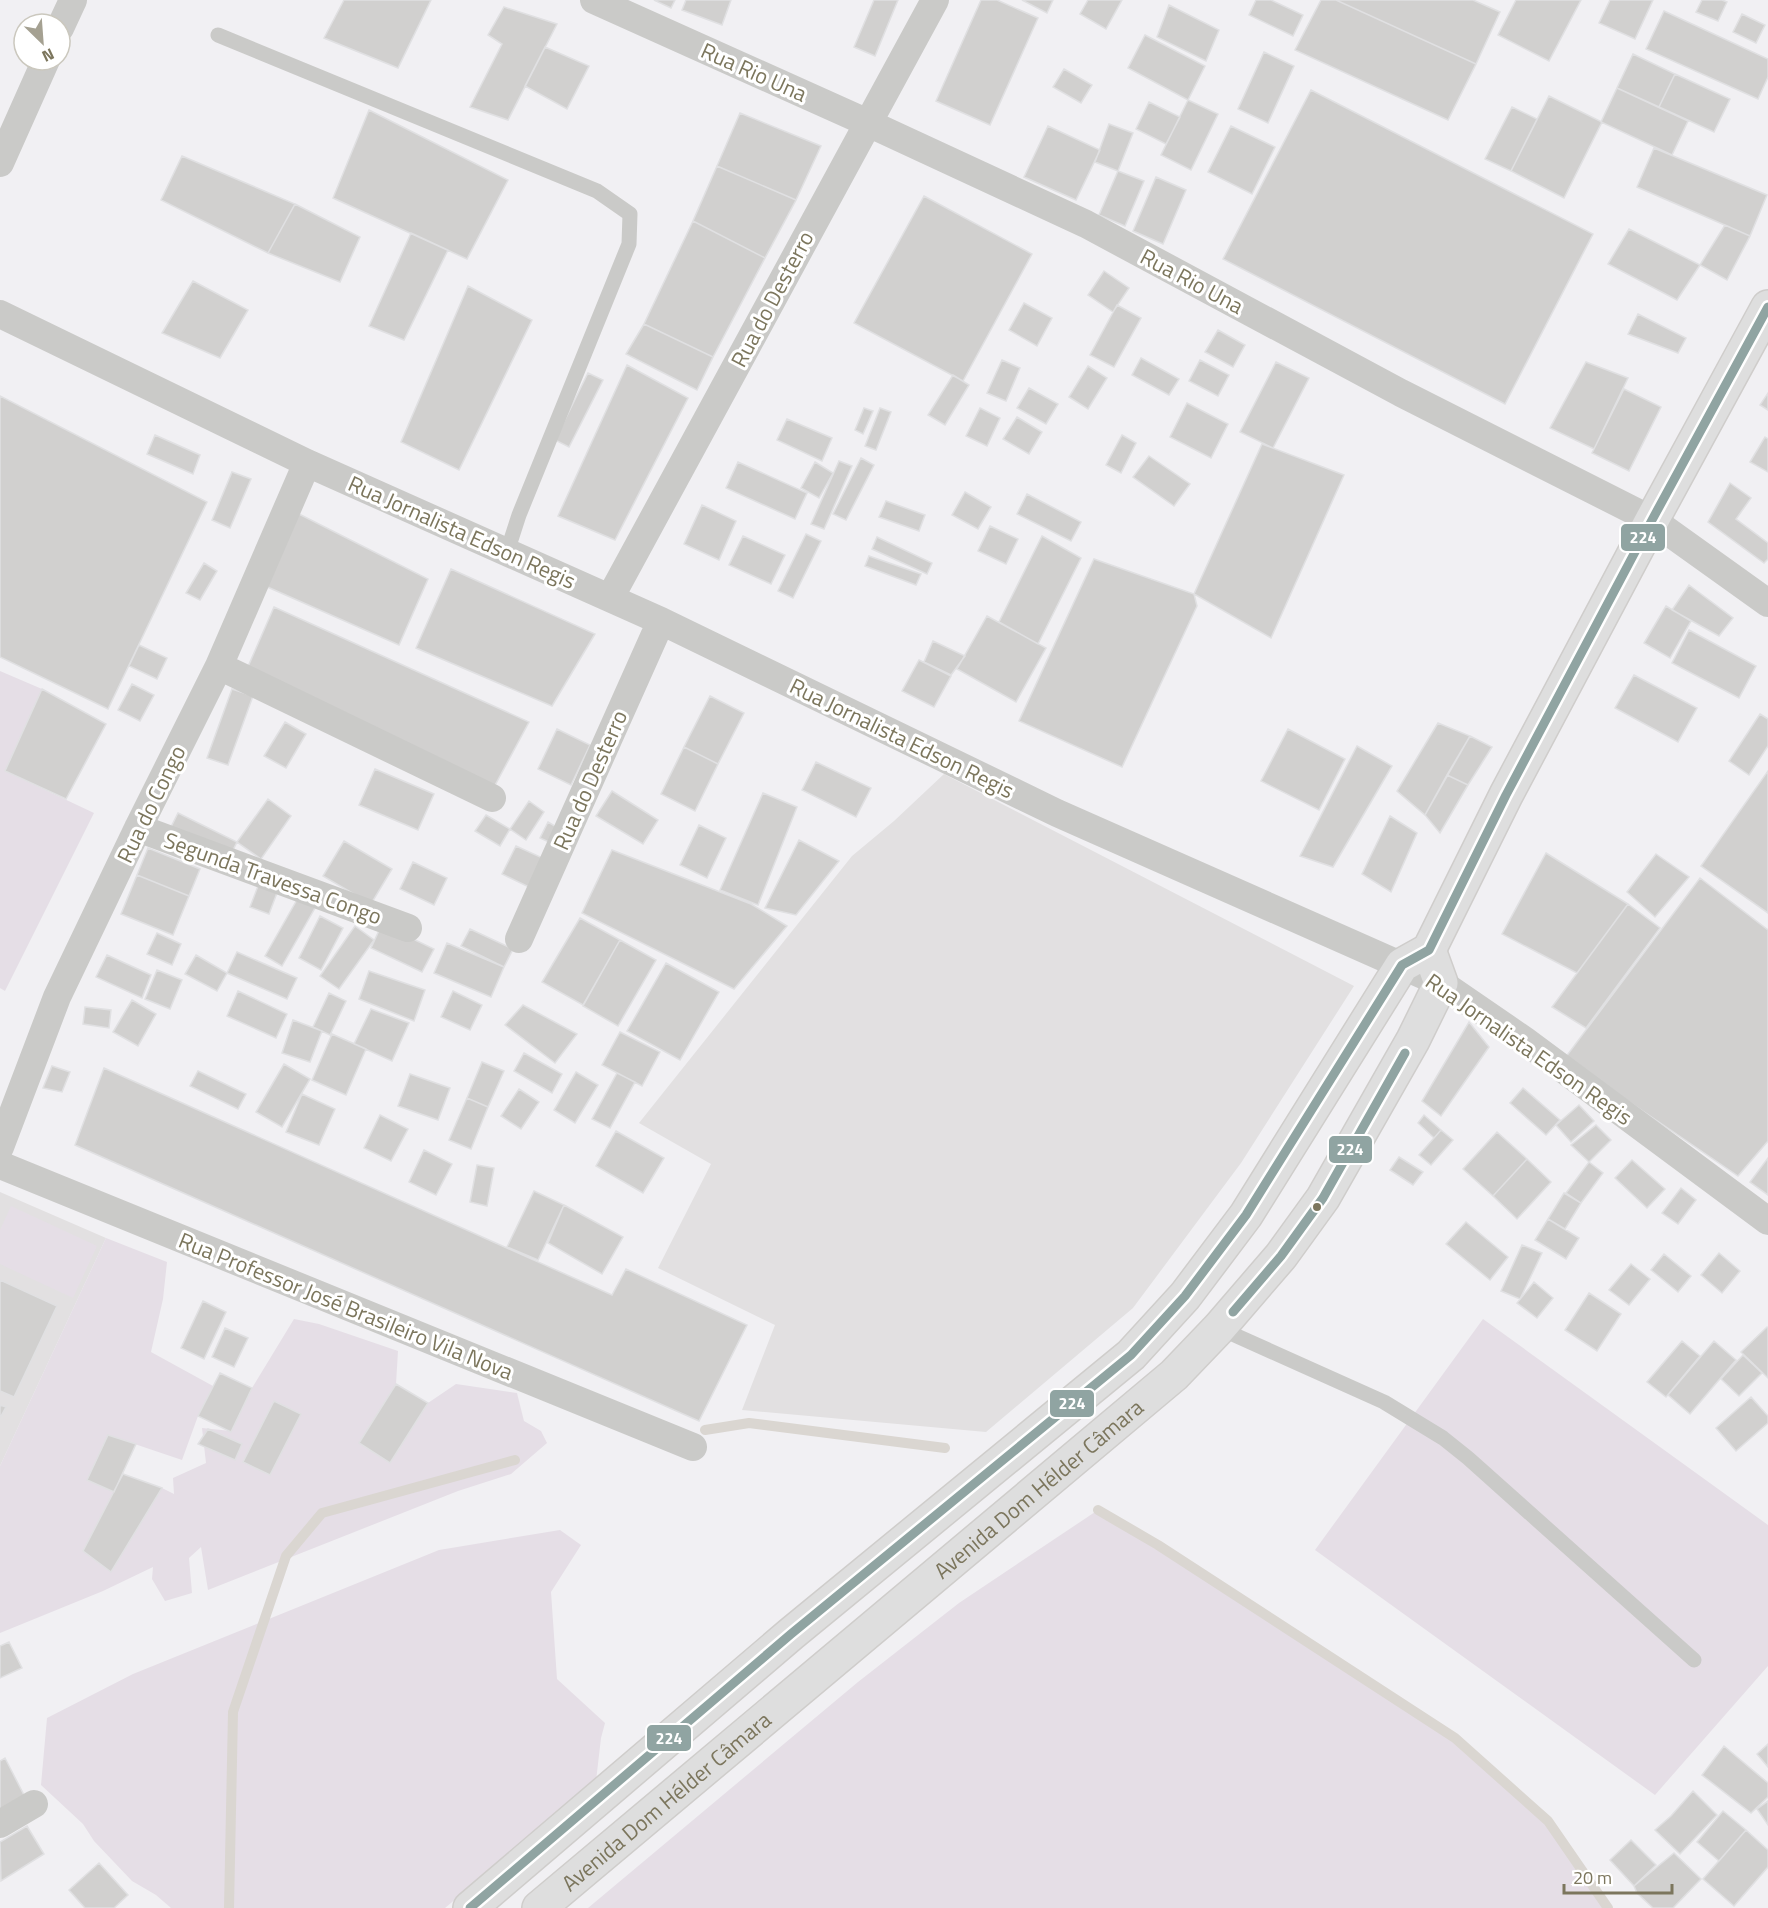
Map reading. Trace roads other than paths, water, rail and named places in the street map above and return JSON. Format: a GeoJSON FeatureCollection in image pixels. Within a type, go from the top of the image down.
{"type":"FeatureCollection","features":[{"type":"Feature","properties":{"kind":"main road","name":"Avenida Dom Hélder Câmara"},"geometry":{"type":"LineString","coordinates":[[470,1908],[791,1635],[1131,1355],[1185,1296],[1246,1215],[1415,957],[1506,795],[1768,307]]}},
{"type":"Feature","properties":{"kind":"main road"},"geometry":{"type":"LineString","coordinates":[[1415,957],[1441,983]]}},
{"type":"Feature","properties":{"kind":"main road","name":"Avenida Dom Hélder Câmara"},"geometry":{"type":"LineString","coordinates":[[539,1908],[1174,1375],[1281,1257],[1323,1198],[1413,1040],[1441,983]]}},
{"type":"Feature","properties":{"kind":"street","name":"Rua Rio Una"},"geometry":{"type":"LineString","coordinates":[[594,0],[1086,224],[1401,393],[1652,520],[1768,603]]}},
{"type":"Feature","properties":{"kind":"street","name":"Rua do Desterro"},"geometry":{"type":"LineString","coordinates":[[610,598],[935,0]]}},
{"type":"Feature","properties":{"kind":"street"},"geometry":{"type":"LineString","coordinates":[[0,163],[41,72]]}},
{"type":"Feature","properties":{"kind":"street","name":"Rua Jornalista Edson Regis"},"geometry":{"type":"LineString","coordinates":[[0,314],[307,463],[661,621],[1057,813],[1339,938],[1415,957]]}},
{"type":"Feature","properties":{"kind":"street","name":"Rua do Congo"},"geometry":{"type":"LineString","coordinates":[[0,1147],[57,997],[219,666],[307,463]]}},
{"type":"Feature","properties":{"kind":"street","name":"Rua do Desterro"},"geometry":{"type":"LineString","coordinates":[[519,939],[661,621]]}},
{"type":"Feature","properties":{"kind":"street"},"geometry":{"type":"LineString","coordinates":[[219,666],[492,798]]}},
{"type":"Feature","properties":{"kind":"street","name":"Segunda Travessa Congo"},"geometry":{"type":"LineString","coordinates":[[138,828],[408,928]]}},
{"type":"Feature","properties":{"kind":"street","name":"Rua Jornalista Edson Regis"},"geometry":{"type":"LineString","coordinates":[[1441,983],[1524,1040],[1768,1221]]}},
{"type":"Feature","properties":{"kind":"street","name":"Rua Professor José Brasileiro Vila Nova"},"geometry":{"type":"LineString","coordinates":[[0,1165],[693,1447]]}},
{"type":"Feature","properties":{"kind":"street"},"geometry":{"type":"LineString","coordinates":[[0,1824],[34,1804]]}},
{"type":"Feature","properties":{"kind":"lane"},"geometry":{"type":"LineString","coordinates":[[218,35],[597,191],[630,214],[629,244],[519,515],[507,552]]}},
{"type":"Feature","properties":{"kind":"lane"},"geometry":{"type":"LineString","coordinates":[[1218,1328],[1384,1402],[1443,1438],[1694,1660]]}},
{"type":"Feature","properties":{"kind":"waterway"},"geometry":{"type":"LineString","coordinates":[[705,1430],[749,1423],[945,1448]]}},
{"type":"Feature","properties":{"kind":"waterway"},"geometry":{"type":"LineString","coordinates":[[229,1908],[233,1712],[286,1556],[322,1513],[515,1460]]}},
{"type":"Feature","properties":{"kind":"waterway"},"geometry":{"type":"LineString","coordinates":[[1098,1510],[1158,1545],[1455,1738],[1548,1821],[1608,1908]]}}]}
